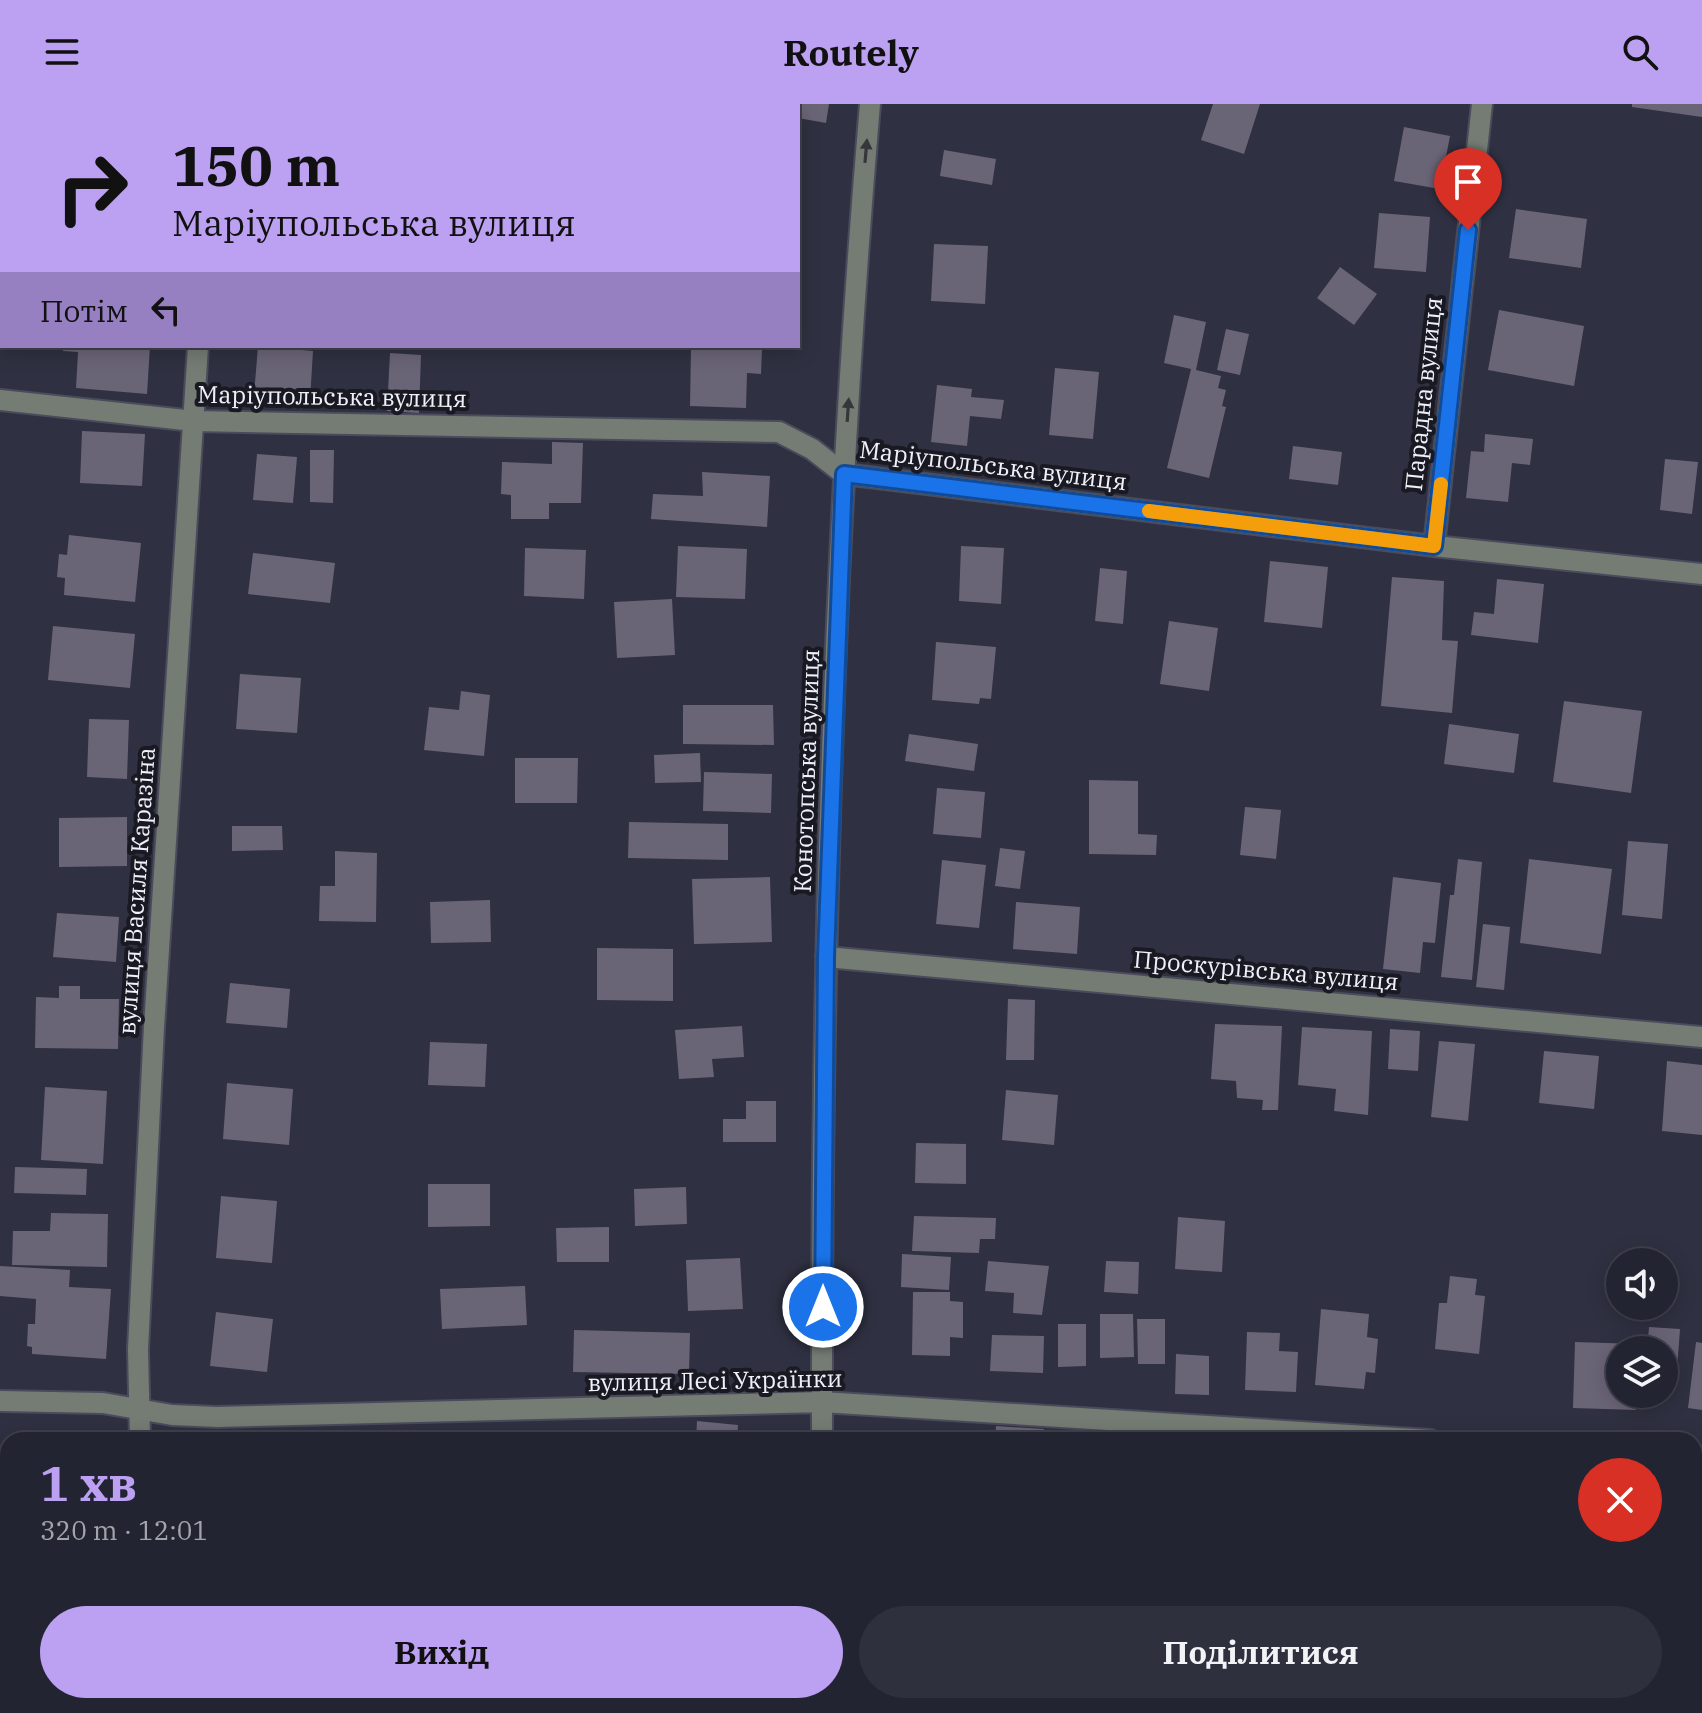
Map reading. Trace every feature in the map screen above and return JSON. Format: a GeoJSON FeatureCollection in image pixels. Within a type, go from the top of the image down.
{"type":"FeatureCollection","features":[{"type":"Feature","properties":{"kind":"street","name":"Конотопська вулиця"},"geometry":{"type":"LineString","coordinates":[[822,1432],[826,957],[844,474],[870,104]]}},
{"type":"Feature","properties":{"kind":"street","name":"Парадна вулиця"},"geometry":{"type":"LineString","coordinates":[[1434,546],[1482,104]]}},
{"type":"Feature","properties":{"kind":"street","name":"вулиця Василя Каразіна"},"geometry":{"type":"LineString","coordinates":[[140,1432],[138,1349],[154,1027],[198,348]]}},
{"type":"Feature","properties":{"kind":"street","name":"Маріупольська вулиця"},"geometry":{"type":"LineString","coordinates":[[0,400],[194,421],[779,432],[812,449],[844,474],[1434,546],[1702,574]]}},
{"type":"Feature","properties":{"kind":"street","name":"Проскурівська вулиця"},"geometry":{"type":"LineString","coordinates":[[826,957],[1702,1037]]}},
{"type":"Feature","properties":{"kind":"street","name":"вулиця Лесі Українки"},"geometry":{"type":"LineString","coordinates":[[0,1401],[103,1403],[217,1417],[822,1402],[1302,1432]]}},
{"type":"Feature","properties":{"kind":"building"},"geometry":{"type":"Polygon","coordinates":[[[800,104],[829,104],[826,123],[800,118],[800,104]]]}},
{"type":"Feature","properties":{"kind":"building"},"geometry":{"type":"Polygon","coordinates":[[[1213,104],[1260,104],[1244,154],[1201,140],[1213,104]]]}},
{"type":"Feature","properties":{"kind":"building"},"geometry":{"type":"Polygon","coordinates":[[[1632,104],[1702,104],[1702,117],[1632,107],[1632,104]]]}},
{"type":"Feature","properties":{"kind":"building"},"geometry":{"type":"Polygon","coordinates":[[[1404,127],[1450,136],[1440,189],[1394,181],[1404,127]]]}},
{"type":"Feature","properties":{"kind":"building"},"geometry":{"type":"Polygon","coordinates":[[[944,150],[996,159],[992,185],[940,176],[944,150]]]}},
{"type":"Feature","properties":{"kind":"building"},"geometry":{"type":"Polygon","coordinates":[[[1516,209],[1587,219],[1581,268],[1509,258],[1516,209]]]}},
{"type":"Feature","properties":{"kind":"building"},"geometry":{"type":"Polygon","coordinates":[[[1379,213],[1430,217],[1426,272],[1374,268],[1379,213]]]}},
{"type":"Feature","properties":{"kind":"building"},"geometry":{"type":"Polygon","coordinates":[[[934,244],[988,246],[985,304],[931,301],[934,244]]]}},
{"type":"Feature","properties":{"kind":"building"},"geometry":{"type":"Polygon","coordinates":[[[1340,267],[1377,294],[1354,325],[1317,298],[1340,267]]]}},
{"type":"Feature","properties":{"kind":"building"},"geometry":{"type":"Polygon","coordinates":[[[1499,310],[1584,326],[1574,386],[1488,370],[1499,310]]]}},
{"type":"Feature","properties":{"kind":"building"},"geometry":{"type":"Polygon","coordinates":[[[1174,315],[1206,322],[1196,370],[1221,376],[1218,388],[1226,390],[1222,406],[1226,407],[1209,478],[1167,468],[1191,369],[1164,363],[1174,315]]]}},
{"type":"Feature","properties":{"kind":"building"},"geometry":{"type":"Polygon","coordinates":[[[1226,329],[1249,334],[1240,375],[1217,370],[1226,329]]]}},
{"type":"Feature","properties":{"kind":"building"},"geometry":{"type":"Polygon","coordinates":[[[64,348],[150,348],[147,394],[76,388],[78,352],[63,351],[64,348]]]}},
{"type":"Feature","properties":{"kind":"building"},"geometry":{"type":"Polygon","coordinates":[[[258,348],[313,351],[310,400],[254,395],[258,348]]]}},
{"type":"Feature","properties":{"kind":"building"},"geometry":{"type":"Polygon","coordinates":[[[691,348],[762,349],[761,374],[747,373],[746,408],[690,406],[691,348]]]}},
{"type":"Feature","properties":{"kind":"building"},"geometry":{"type":"Polygon","coordinates":[[[390,353],[421,355],[419,413],[387,411],[390,353]]]}},
{"type":"Feature","properties":{"kind":"building"},"geometry":{"type":"Polygon","coordinates":[[[1055,368],[1099,372],[1093,439],[1049,435],[1055,368]]]}},
{"type":"Feature","properties":{"kind":"building"},"geometry":{"type":"Polygon","coordinates":[[[937,385],[972,389],[971,397],[1004,400],[1001,419],[970,416],[967,446],[931,442],[937,385]]]}},
{"type":"Feature","properties":{"kind":"building"},"geometry":{"type":"Polygon","coordinates":[[[82,431],[145,434],[142,486],[80,483],[82,431]]]}},
{"type":"Feature","properties":{"kind":"building"},"geometry":{"type":"Polygon","coordinates":[[[1485,434],[1533,439],[1530,465],[1512,463],[1508,502],[1466,498],[1471,451],[1484,452],[1485,434]]]}},
{"type":"Feature","properties":{"kind":"building"},"geometry":{"type":"Polygon","coordinates":[[[552,442],[583,443],[581,503],[549,503],[549,519],[511,519],[511,495],[501,494],[502,462],[552,464],[552,442]]]}},
{"type":"Feature","properties":{"kind":"building"},"geometry":{"type":"Polygon","coordinates":[[[1293,446],[1342,452],[1338,485],[1289,479],[1293,446]]]}},
{"type":"Feature","properties":{"kind":"building"},"geometry":{"type":"Polygon","coordinates":[[[310,450],[334,450],[333,503],[310,502],[310,450]]]}},
{"type":"Feature","properties":{"kind":"building"},"geometry":{"type":"Polygon","coordinates":[[[257,454],[297,457],[293,503],[253,500],[257,454]]]}},
{"type":"Feature","properties":{"kind":"building"},"geometry":{"type":"Polygon","coordinates":[[[1665,459],[1698,462],[1692,514],[1660,510],[1665,459]]]}},
{"type":"Feature","properties":{"kind":"building"},"geometry":{"type":"Polygon","coordinates":[[[702,472],[770,476],[767,527],[651,519],[653,494],[703,496],[702,472]]]}},
{"type":"Feature","properties":{"kind":"building"},"geometry":{"type":"Polygon","coordinates":[[[69,535],[141,543],[135,602],[64,595],[65,578],[57,577],[59,554],[67,555],[69,535]]]}},
{"type":"Feature","properties":{"kind":"building"},"geometry":{"type":"Polygon","coordinates":[[[678,546],[747,549],[745,599],[676,597],[678,546]]]}},
{"type":"Feature","properties":{"kind":"building"},"geometry":{"type":"Polygon","coordinates":[[[961,546],[1004,548],[1001,604],[959,601],[961,546]]]}},
{"type":"Feature","properties":{"kind":"building"},"geometry":{"type":"Polygon","coordinates":[[[525,548],[586,550],[584,599],[524,596],[525,548]]]}},
{"type":"Feature","properties":{"kind":"building"},"geometry":{"type":"Polygon","coordinates":[[[253,553],[335,563],[330,603],[248,594],[253,553]]]}},
{"type":"Feature","properties":{"kind":"building"},"geometry":{"type":"Polygon","coordinates":[[[1270,561],[1328,567],[1322,628],[1264,622],[1270,561]]]}},
{"type":"Feature","properties":{"kind":"building"},"geometry":{"type":"Polygon","coordinates":[[[1100,568],[1127,571],[1123,624],[1095,621],[1100,568]]]}},
{"type":"Feature","properties":{"kind":"building"},"geometry":{"type":"Polygon","coordinates":[[[1392,577],[1444,581],[1442,640],[1458,641],[1452,713],[1381,706],[1392,577]]]}},
{"type":"Feature","properties":{"kind":"building"},"geometry":{"type":"Polygon","coordinates":[[[1497,579],[1544,584],[1538,643],[1471,635],[1474,612],[1494,614],[1497,579]]]}},
{"type":"Feature","properties":{"kind":"building"},"geometry":{"type":"Polygon","coordinates":[[[672,599],[675,655],[617,658],[614,602],[672,599]]]}},
{"type":"Feature","properties":{"kind":"building"},"geometry":{"type":"Polygon","coordinates":[[[1169,621],[1218,628],[1209,691],[1160,684],[1169,621]]]}},
{"type":"Feature","properties":{"kind":"building"},"geometry":{"type":"Polygon","coordinates":[[[53,626],[135,634],[130,688],[48,680],[53,626]]]}},
{"type":"Feature","properties":{"kind":"building"},"geometry":{"type":"Polygon","coordinates":[[[936,642],[996,647],[991,699],[980,698],[979,704],[932,700],[936,642]]]}},
{"type":"Feature","properties":{"kind":"building"},"geometry":{"type":"Polygon","coordinates":[[[240,674],[301,678],[297,733],[236,729],[240,674]]]}},
{"type":"Feature","properties":{"kind":"building"},"geometry":{"type":"Polygon","coordinates":[[[461,691],[490,695],[484,756],[424,750],[429,707],[459,710],[461,691]]]}},
{"type":"Feature","properties":{"kind":"building"},"geometry":{"type":"Polygon","coordinates":[[[1564,701],[1642,711],[1631,793],[1553,782],[1564,701]]]}},
{"type":"Feature","properties":{"kind":"building"},"geometry":{"type":"Polygon","coordinates":[[[683,705],[773,705],[774,745],[683,744],[683,705]]]}},
{"type":"Feature","properties":{"kind":"building"},"geometry":{"type":"Polygon","coordinates":[[[89,719],[129,720],[127,779],[87,777],[89,719]]]}},
{"type":"Feature","properties":{"kind":"building"},"geometry":{"type":"Polygon","coordinates":[[[1449,724],[1519,734],[1514,773],[1444,764],[1449,724]]]}},
{"type":"Feature","properties":{"kind":"building"},"geometry":{"type":"Polygon","coordinates":[[[909,734],[978,744],[974,771],[905,761],[909,734]]]}},
{"type":"Feature","properties":{"kind":"building"},"geometry":{"type":"Polygon","coordinates":[[[700,753],[701,782],[655,783],[654,755],[700,753]]]}},
{"type":"Feature","properties":{"kind":"building"},"geometry":{"type":"Polygon","coordinates":[[[515,758],[578,758],[577,803],[515,803],[515,758]]]}},
{"type":"Feature","properties":{"kind":"building"},"geometry":{"type":"Polygon","coordinates":[[[704,772],[772,774],[771,813],[703,811],[704,772]]]}},
{"type":"Feature","properties":{"kind":"building"},"geometry":{"type":"Polygon","coordinates":[[[1089,780],[1138,781],[1138,834],[1157,835],[1156,855],[1089,854],[1089,780]]]}},
{"type":"Feature","properties":{"kind":"building"},"geometry":{"type":"Polygon","coordinates":[[[937,788],[985,792],[981,838],[933,834],[937,788]]]}},
{"type":"Feature","properties":{"kind":"building"},"geometry":{"type":"Polygon","coordinates":[[[1245,807],[1281,810],[1276,859],[1240,855],[1245,807]]]}},
{"type":"Feature","properties":{"kind":"building"},"geometry":{"type":"Polygon","coordinates":[[[127,817],[127,866],[59,867],[59,818],[127,817]]]}},
{"type":"Feature","properties":{"kind":"building"},"geometry":{"type":"Polygon","coordinates":[[[629,822],[728,824],[728,860],[628,858],[629,822]]]}},
{"type":"Feature","properties":{"kind":"building"},"geometry":{"type":"Polygon","coordinates":[[[232,826],[282,826],[283,850],[232,851],[232,826]]]}},
{"type":"Feature","properties":{"kind":"building"},"geometry":{"type":"Polygon","coordinates":[[[1628,841],[1668,844],[1662,919],[1622,915],[1628,841]]]}},
{"type":"Feature","properties":{"kind":"building"},"geometry":{"type":"Polygon","coordinates":[[[1000,848],[1025,851],[1020,889],[995,886],[1000,848]]]}},
{"type":"Feature","properties":{"kind":"building"},"geometry":{"type":"Polygon","coordinates":[[[335,851],[377,853],[376,922],[319,921],[320,886],[335,886],[335,851]]]}},
{"type":"Feature","properties":{"kind":"building"},"geometry":{"type":"Polygon","coordinates":[[[1458,859],[1482,862],[1472,980],[1441,977],[1450,895],[1454,895],[1458,859]]]}},
{"type":"Feature","properties":{"kind":"building"},"geometry":{"type":"Polygon","coordinates":[[[1529,859],[1612,869],[1601,954],[1520,943],[1529,859]]]}},
{"type":"Feature","properties":{"kind":"building"},"geometry":{"type":"Polygon","coordinates":[[[942,860],[986,865],[979,928],[936,924],[942,860]]]}},
{"type":"Feature","properties":{"kind":"building"},"geometry":{"type":"Polygon","coordinates":[[[770,877],[772,942],[694,944],[692,879],[770,877]]]}},
{"type":"Feature","properties":{"kind":"building"},"geometry":{"type":"Polygon","coordinates":[[[1393,877],[1441,883],[1435,943],[1423,942],[1420,973],[1383,969],[1393,877]]]}},
{"type":"Feature","properties":{"kind":"building"},"geometry":{"type":"Polygon","coordinates":[[[490,900],[491,942],[431,943],[430,902],[490,900]]]}},
{"type":"Feature","properties":{"kind":"building"},"geometry":{"type":"Polygon","coordinates":[[[1016,902],[1080,907],[1077,954],[1013,949],[1016,902]]]}},
{"type":"Feature","properties":{"kind":"building"},"geometry":{"type":"Polygon","coordinates":[[[57,913],[119,917],[116,962],[53,957],[57,913]]]}},
{"type":"Feature","properties":{"kind":"building"},"geometry":{"type":"Polygon","coordinates":[[[1483,924],[1510,927],[1504,990],[1476,987],[1483,924]]]}},
{"type":"Feature","properties":{"kind":"building"},"geometry":{"type":"Polygon","coordinates":[[[597,948],[673,949],[673,1001],[597,1000],[597,948]]]}},
{"type":"Feature","properties":{"kind":"building"},"geometry":{"type":"Polygon","coordinates":[[[230,983],[290,989],[287,1028],[226,1023],[230,983]]]}},
{"type":"Feature","properties":{"kind":"building"},"geometry":{"type":"Polygon","coordinates":[[[59,986],[80,986],[80,999],[119,999],[118,1049],[35,1048],[36,997],[59,998],[59,986]]]}},
{"type":"Feature","properties":{"kind":"building"},"geometry":{"type":"Polygon","coordinates":[[[1008,999],[1035,1000],[1034,1060],[1006,1060],[1008,999]]]}},
{"type":"Feature","properties":{"kind":"building"},"geometry":{"type":"Polygon","coordinates":[[[1215,1024],[1282,1026],[1278,1110],[1262,1110],[1263,1100],[1237,1098],[1236,1081],[1211,1079],[1215,1024]]]}},
{"type":"Feature","properties":{"kind":"building"},"geometry":{"type":"Polygon","coordinates":[[[742,1026],[744,1057],[712,1059],[714,1077],[679,1079],[675,1030],[742,1026]]]}},
{"type":"Feature","properties":{"kind":"building"},"geometry":{"type":"Polygon","coordinates":[[[1302,1027],[1372,1031],[1368,1115],[1334,1111],[1336,1089],[1298,1085],[1302,1027]]]}},
{"type":"Feature","properties":{"kind":"building"},"geometry":{"type":"Polygon","coordinates":[[[1390,1029],[1420,1031],[1418,1071],[1388,1069],[1390,1029]]]}},
{"type":"Feature","properties":{"kind":"building"},"geometry":{"type":"Polygon","coordinates":[[[1439,1041],[1475,1044],[1468,1121],[1431,1117],[1439,1041]]]}},
{"type":"Feature","properties":{"kind":"building"},"geometry":{"type":"Polygon","coordinates":[[[430,1042],[487,1044],[485,1087],[428,1085],[430,1042]]]}},
{"type":"Feature","properties":{"kind":"building"},"geometry":{"type":"Polygon","coordinates":[[[1544,1051],[1599,1056],[1594,1109],[1539,1103],[1544,1051]]]}},
{"type":"Feature","properties":{"kind":"building"},"geometry":{"type":"Polygon","coordinates":[[[1667,1061],[1702,1065],[1702,1135],[1662,1131],[1667,1061]]]}},
{"type":"Feature","properties":{"kind":"building"},"geometry":{"type":"Polygon","coordinates":[[[227,1083],[293,1089],[289,1145],[223,1139],[227,1083]]]}},
{"type":"Feature","properties":{"kind":"building"},"geometry":{"type":"Polygon","coordinates":[[[45,1087],[107,1091],[103,1164],[41,1160],[45,1087]]]}},
{"type":"Feature","properties":{"kind":"building"},"geometry":{"type":"Polygon","coordinates":[[[1006,1090],[1058,1095],[1054,1145],[1002,1140],[1006,1090]]]}},
{"type":"Feature","properties":{"kind":"building"},"geometry":{"type":"Polygon","coordinates":[[[746,1101],[776,1101],[776,1142],[723,1142],[723,1119],[746,1119],[746,1101]]]}},
{"type":"Feature","properties":{"kind":"building"},"geometry":{"type":"Polygon","coordinates":[[[916,1143],[966,1144],[966,1184],[915,1183],[916,1143]]]}},
{"type":"Feature","properties":{"kind":"building"},"geometry":{"type":"Polygon","coordinates":[[[15,1167],[87,1169],[86,1195],[14,1193],[15,1167]]]}},
{"type":"Feature","properties":{"kind":"building"},"geometry":{"type":"Polygon","coordinates":[[[428,1184],[490,1184],[490,1226],[428,1227],[428,1184]]]}},
{"type":"Feature","properties":{"kind":"building"},"geometry":{"type":"Polygon","coordinates":[[[686,1187],[687,1224],[635,1226],[634,1189],[686,1187]]]}},
{"type":"Feature","properties":{"kind":"building"},"geometry":{"type":"Polygon","coordinates":[[[221,1196],[277,1201],[272,1263],[216,1258],[221,1196]]]}},
{"type":"Feature","properties":{"kind":"building"},"geometry":{"type":"Polygon","coordinates":[[[51,1213],[108,1214],[107,1267],[12,1265],[13,1231],[50,1231],[51,1213]]]}},
{"type":"Feature","properties":{"kind":"building"},"geometry":{"type":"Polygon","coordinates":[[[914,1216],[996,1218],[995,1239],[980,1239],[979,1253],[912,1251],[914,1216]]]}},
{"type":"Feature","properties":{"kind":"building"},"geometry":{"type":"Polygon","coordinates":[[[1178,1217],[1225,1221],[1222,1272],[1175,1269],[1178,1217]]]}},
{"type":"Feature","properties":{"kind":"building"},"geometry":{"type":"Polygon","coordinates":[[[609,1227],[609,1262],[557,1262],[556,1228],[609,1227]]]}},
{"type":"Feature","properties":{"kind":"building"},"geometry":{"type":"Polygon","coordinates":[[[902,1254],[951,1257],[949,1290],[901,1287],[902,1254]]]}},
{"type":"Feature","properties":{"kind":"building"},"geometry":{"type":"Polygon","coordinates":[[[740,1258],[743,1309],[688,1311],[686,1260],[740,1258]]]}},
{"type":"Feature","properties":{"kind":"building"},"geometry":{"type":"Polygon","coordinates":[[[988,1261],[1049,1266],[1042,1315],[1013,1313],[1014,1293],[985,1291],[988,1261]]]}},
{"type":"Feature","properties":{"kind":"building"},"geometry":{"type":"Polygon","coordinates":[[[1106,1261],[1139,1262],[1138,1294],[1104,1292],[1106,1261]]]}},
{"type":"Feature","properties":{"kind":"building"},"geometry":{"type":"Polygon","coordinates":[[[0,1266],[70,1270],[69,1287],[111,1289],[106,1359],[32,1354],[32,1347],[27,1346],[28,1324],[35,1324],[36,1299],[0,1296],[0,1266]]]}},
{"type":"Feature","properties":{"kind":"building"},"geometry":{"type":"Polygon","coordinates":[[[1450,1276],[1477,1279],[1475,1295],[1485,1296],[1479,1354],[1435,1349],[1439,1303],[1447,1303],[1450,1276]]]}},
{"type":"Feature","properties":{"kind":"building"},"geometry":{"type":"Polygon","coordinates":[[[525,1286],[527,1325],[442,1329],[440,1289],[525,1286]]]}},
{"type":"Feature","properties":{"kind":"building"},"geometry":{"type":"Polygon","coordinates":[[[913,1292],[950,1292],[950,1301],[963,1302],[963,1338],[950,1337],[950,1356],[912,1355],[913,1292]]]}},
{"type":"Feature","properties":{"kind":"building"},"geometry":{"type":"Polygon","coordinates":[[[1321,1309],[1369,1314],[1367,1337],[1378,1339],[1375,1373],[1366,1372],[1364,1389],[1315,1385],[1321,1309]]]}},
{"type":"Feature","properties":{"kind":"building"},"geometry":{"type":"Polygon","coordinates":[[[216,1312],[273,1319],[267,1372],[210,1366],[216,1312]]]}},
{"type":"Feature","properties":{"kind":"building"},"geometry":{"type":"Polygon","coordinates":[[[1100,1314],[1133,1314],[1134,1357],[1100,1358],[1100,1314]]]}},
{"type":"Feature","properties":{"kind":"building"},"geometry":{"type":"Polygon","coordinates":[[[1137,1319],[1165,1319],[1165,1364],[1138,1364],[1137,1319]]]}},
{"type":"Feature","properties":{"kind":"building"},"geometry":{"type":"Polygon","coordinates":[[[1058,1324],[1086,1324],[1086,1366],[1058,1367],[1058,1324]]]}},
{"type":"Feature","properties":{"kind":"building"},"geometry":{"type":"Polygon","coordinates":[[[1649,1327],[1680,1329],[1678,1356],[1678,1336],[1648,1336],[1649,1327]]]}},
{"type":"Feature","properties":{"kind":"building"},"geometry":{"type":"Polygon","coordinates":[[[574,1330],[690,1333],[689,1374],[573,1372],[574,1330]]]}},
{"type":"Feature","properties":{"kind":"building"},"geometry":{"type":"Polygon","coordinates":[[[1247,1332],[1280,1333],[1279,1351],[1298,1352],[1296,1392],[1245,1390],[1247,1332]]]}},
{"type":"Feature","properties":{"kind":"building"},"geometry":{"type":"Polygon","coordinates":[[[992,1335],[1044,1336],[1043,1373],[990,1371],[992,1335]]]}},
{"type":"Feature","properties":{"kind":"building"},"geometry":{"type":"Polygon","coordinates":[[[1575,1342],[1606,1343],[1606,1408],[1636,1410],[1573,1408],[1575,1342]]]}},
{"type":"Feature","properties":{"kind":"building"},"geometry":{"type":"Polygon","coordinates":[[[1696,1342],[1702,1343],[1702,1410],[1688,1408],[1696,1342]]]}},
{"type":"Feature","properties":{"kind":"building"},"geometry":{"type":"Polygon","coordinates":[[[1176,1354],[1209,1356],[1209,1395],[1175,1394],[1176,1354]]]}},
{"type":"Feature","properties":{"kind":"building"},"geometry":{"type":"Polygon","coordinates":[[[697,1421],[738,1425],[738,1432],[696,1432],[697,1421]]]}},
{"type":"Feature","properties":{"kind":"building"},"geometry":{"type":"Polygon","coordinates":[[[996,1426],[1044,1429],[1044,1432],[996,1432],[996,1426]]]}},
{"type":"Feature","properties":{"kind":"slow traffic"},"geometry":{"type":"LineString","coordinates":[[1149,511],[1434,546],[1441,484]]}},
{"type":"Feature","properties":{"kind":"route"},"geometry":{"type":"LineString","coordinates":[[823,1307],[826,957],[844,474],[1434,546],[1468,230]]}}]}
